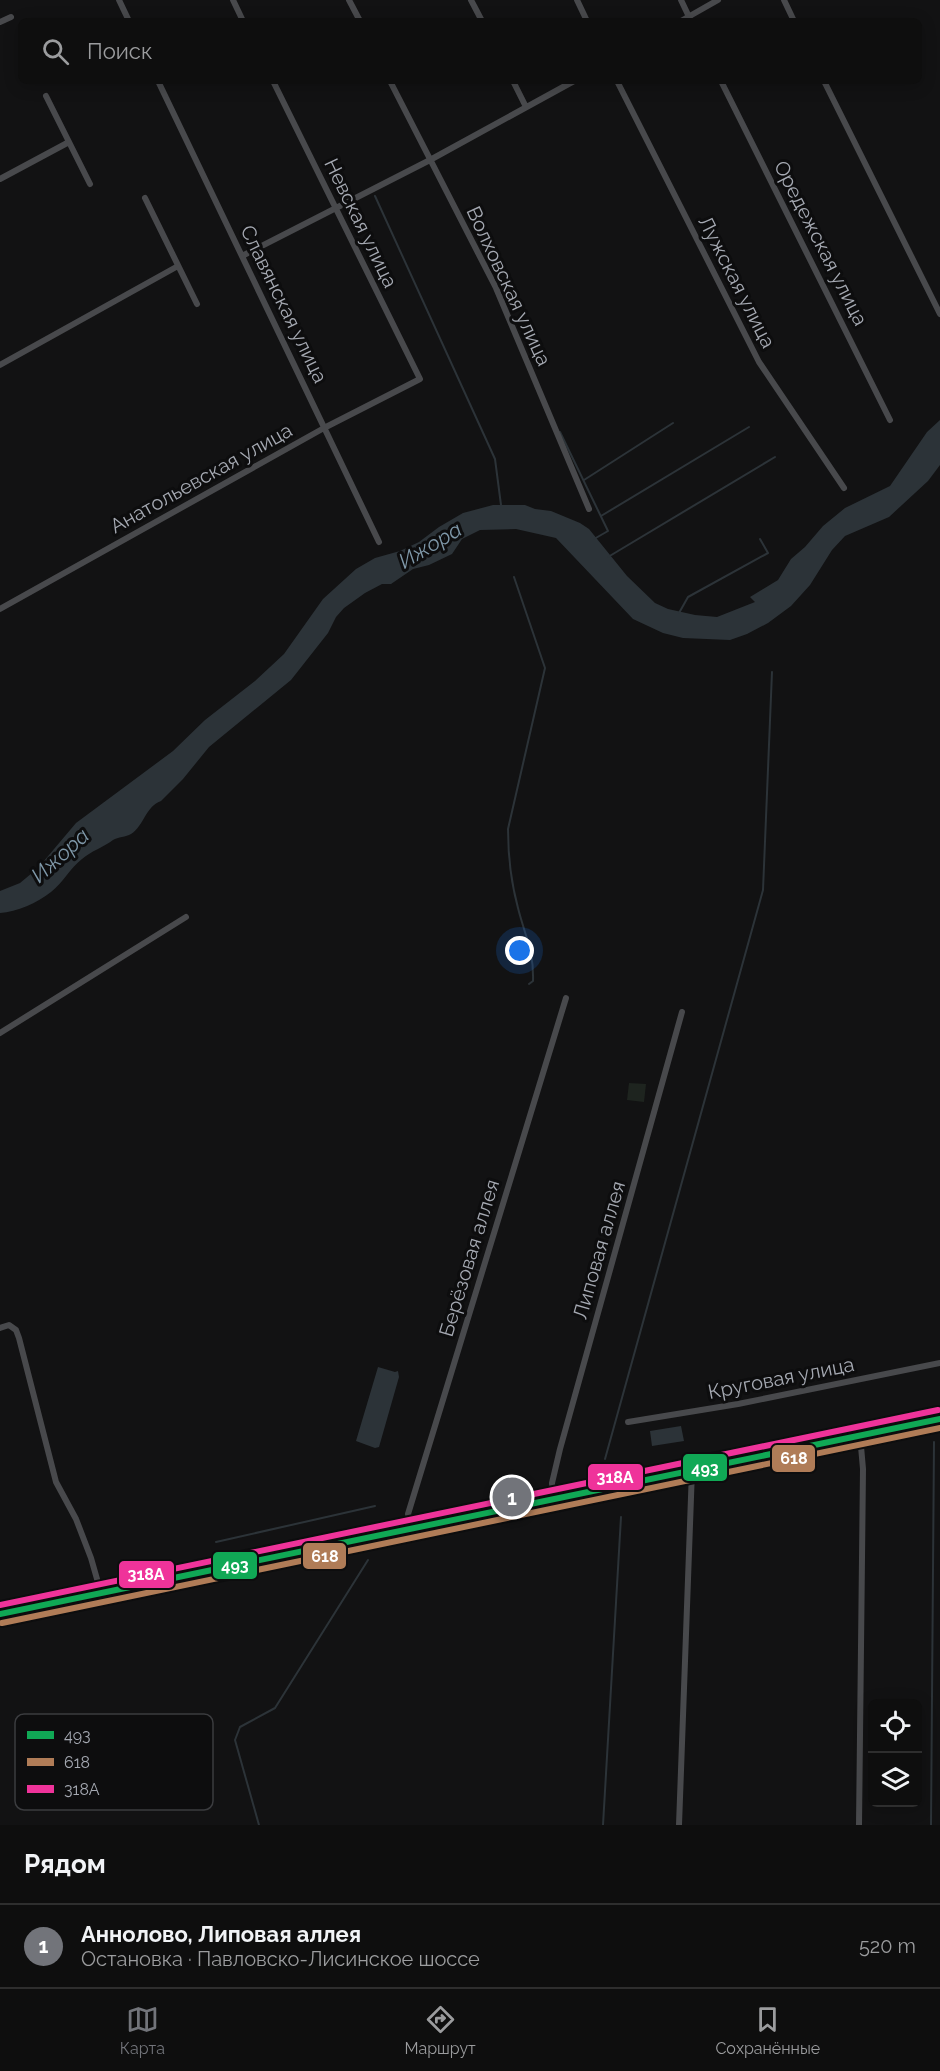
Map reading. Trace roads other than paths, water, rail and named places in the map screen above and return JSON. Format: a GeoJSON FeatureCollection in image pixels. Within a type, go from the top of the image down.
{"type":"FeatureCollection","features":[{"type":"Feature","properties":{"kind":"main road"},"geometry":{"type":"LineString","coordinates":[[0,1614],[940,1419]]}},
{"type":"Feature","properties":{"kind":"street"},"geometry":{"type":"LineString","coordinates":[[119,0],[128,18]]}},
{"type":"Feature","properties":{"kind":"street"},"geometry":{"type":"LineString","coordinates":[[233,0],[242,18]]}},
{"type":"Feature","properties":{"kind":"street"},"geometry":{"type":"LineString","coordinates":[[349,0],[358,18]]}},
{"type":"Feature","properties":{"kind":"street"},"geometry":{"type":"LineString","coordinates":[[471,0],[480,18]]}},
{"type":"Feature","properties":{"kind":"street"},"geometry":{"type":"LineString","coordinates":[[577,0],[586,18]]}},
{"type":"Feature","properties":{"kind":"street"},"geometry":{"type":"LineString","coordinates":[[681,0],[690,18]]}},
{"type":"Feature","properties":{"kind":"street"},"geometry":{"type":"LineString","coordinates":[[691,18],[718,0]]}},
{"type":"Feature","properties":{"kind":"street"},"geometry":{"type":"LineString","coordinates":[[784,0],[793,18]]}},
{"type":"Feature","properties":{"kind":"street"},"geometry":{"type":"LineString","coordinates":[[0,22],[11,17]]}},
{"type":"Feature","properties":{"kind":"street","name":"Славянская улица"},"geometry":{"type":"LineString","coordinates":[[159,84],[379,542]]}},
{"type":"Feature","properties":{"kind":"street","name":"Невская улица"},"geometry":{"type":"LineString","coordinates":[[274,84],[420,379]]}},
{"type":"Feature","properties":{"kind":"street","name":"Волховская улица"},"geometry":{"type":"LineString","coordinates":[[392,84],[496,288],[589,509]]}},
{"type":"Feature","properties":{"kind":"street"},"geometry":{"type":"LineString","coordinates":[[514,84],[526,107]]}},
{"type":"Feature","properties":{"kind":"street"},"geometry":{"type":"LineString","coordinates":[[242,256],[430,160],[568,84]]}},
{"type":"Feature","properties":{"kind":"street","name":"Лужская улица"},"geometry":{"type":"LineString","coordinates":[[619,84],[759,362],[844,488]]}},
{"type":"Feature","properties":{"kind":"street","name":"Оредежская улица"},"geometry":{"type":"LineString","coordinates":[[722,84],[890,420]]}},
{"type":"Feature","properties":{"kind":"street"},"geometry":{"type":"LineString","coordinates":[[825,84],[940,314]]}},
{"type":"Feature","properties":{"kind":"street"},"geometry":{"type":"LineString","coordinates":[[46,96],[90,184]]}},
{"type":"Feature","properties":{"kind":"street"},"geometry":{"type":"LineString","coordinates":[[0,179],[69,142]]}},
{"type":"Feature","properties":{"kind":"street"},"geometry":{"type":"LineString","coordinates":[[145,198],[197,304]]}},
{"type":"Feature","properties":{"kind":"street"},"geometry":{"type":"LineString","coordinates":[[0,364],[177,266]]}},
{"type":"Feature","properties":{"kind":"street","name":"Анатольевская улица"},"geometry":{"type":"LineString","coordinates":[[0,609],[324,428],[420,379]]}},
{"type":"Feature","properties":{"kind":"street"},"geometry":{"type":"LineString","coordinates":[[0,1033],[186,917]]}},
{"type":"Feature","properties":{"kind":"street","name":"Берёзовая аллея"},"geometry":{"type":"LineString","coordinates":[[412,1527],[408,1514],[566,998]]}},
{"type":"Feature","properties":{"kind":"street","name":"Липовая аллея"},"geometry":{"type":"LineString","coordinates":[[553,1498],[552,1483],[560,1449],[682,1012]]}},
{"type":"Feature","properties":{"kind":"street"},"geometry":{"type":"LineString","coordinates":[[0,1328],[9,1325],[16,1330],[57,1482],[76,1519],[101,1593]]}},
{"type":"Feature","properties":{"kind":"street","name":"Круговая улица"},"geometry":{"type":"LineString","coordinates":[[628,1422],[761,1400],[940,1363]]}},
{"type":"Feature","properties":{"kind":"street"},"geometry":{"type":"LineString","coordinates":[[859,1825],[863,1469],[860,1435]]}},
{"type":"Feature","properties":{"kind":"street"},"geometry":{"type":"LineString","coordinates":[[679,1825],[692,1470]]}},
{"type":"Feature","properties":{"kind":"water","name":"Ижора"},"geometry":{"type":"Polygon","coordinates":[[[940,420],[940,465],[928,481],[889,517],[845,536],[832,550],[810,585],[791,606],[768,623],[730,640],[683,638],[663,633],[633,619],[556,538],[516,529],[480,530],[462,539],[452,554],[429,565],[413,569],[391,584],[382,584],[344,608],[336,617],[328,633],[291,680],[209,747],[183,779],[151,808],[135,831],[113,840],[86,856],[40,900],[20,909],[0,913],[0,891],[20,883],[38,868],[76,823],[173,751],[205,720],[255,681],[284,654],[323,599],[356,569],[375,558],[400,551],[419,542],[463,513],[493,505],[525,505],[551,511],[589,529],[627,576],[655,603],[668,609],[717,617],[755,602],[750,597],[778,580],[791,559],[823,526],[845,508],[890,486],[927,432],[940,420]]]}},
{"type":"Feature","properties":{"kind":"water"},"geometry":{"type":"Polygon","coordinates":[[[378,1367],[398,1371],[399,1377],[379,1447],[375,1448],[356,1441],[378,1367]]]}},
{"type":"Feature","properties":{"kind":"water"},"geometry":{"type":"Polygon","coordinates":[[[681,1426],[684,1441],[652,1446],[650,1431],[681,1426]]]}},
{"type":"Feature","properties":{"kind":"waterway"},"geometry":{"type":"LineString","coordinates":[[375,196],[495,459],[501,505]]}},
{"type":"Feature","properties":{"kind":"waterway"},"geometry":{"type":"LineString","coordinates":[[584,480],[673,423]]}},
{"type":"Feature","properties":{"kind":"waterway"},"geometry":{"type":"LineString","coordinates":[[601,516],[749,427]]}},
{"type":"Feature","properties":{"kind":"waterway"},"geometry":{"type":"LineString","coordinates":[[560,432],[608,531],[594,539]]}},
{"type":"Feature","properties":{"kind":"waterway"},"geometry":{"type":"LineString","coordinates":[[608,557],[775,457]]}},
{"type":"Feature","properties":{"kind":"waterway"},"geometry":{"type":"LineString","coordinates":[[679,613],[688,597],[768,553],[760,539]]}},
{"type":"Feature","properties":{"kind":"waterway"},"geometry":{"type":"LineString","coordinates":[[514,577],[545,668],[508,829],[513,888],[532,961],[533,981],[529,984]]}},
{"type":"Feature","properties":{"kind":"waterway"},"geometry":{"type":"LineString","coordinates":[[605,1459],[763,890],[772,672]]}},
{"type":"Feature","properties":{"kind":"waterway"},"geometry":{"type":"LineString","coordinates":[[931,1825],[934,1442]]}},
{"type":"Feature","properties":{"kind":"waterway"},"geometry":{"type":"LineString","coordinates":[[216,1542],[375,1506]]}},
{"type":"Feature","properties":{"kind":"waterway"},"geometry":{"type":"LineString","coordinates":[[603,1825],[621,1517]]}},
{"type":"Feature","properties":{"kind":"waterway"},"geometry":{"type":"LineString","coordinates":[[259,1825],[235,1740],[240,1727],[275,1708],[368,1560]]}},
{"type":"Feature","properties":{"kind":"place","name":"Аннолово, Липовая аллея"},"geometry":{"type":"Point","coordinates":[512,1497]}}]}
